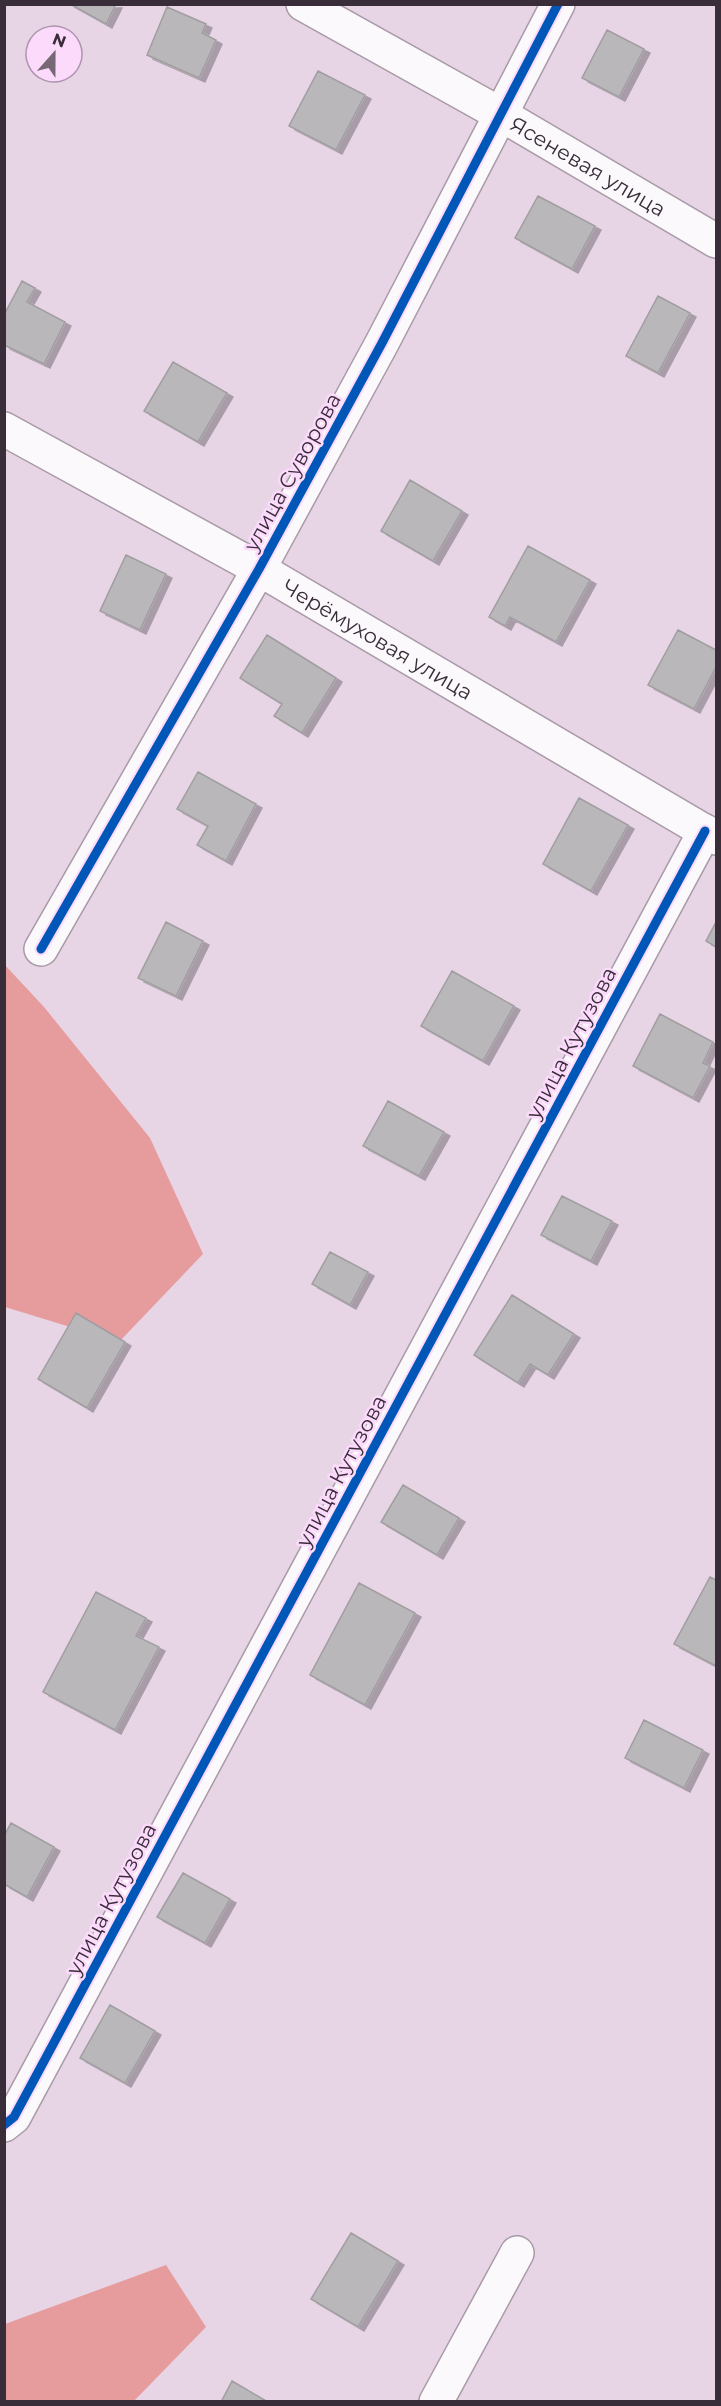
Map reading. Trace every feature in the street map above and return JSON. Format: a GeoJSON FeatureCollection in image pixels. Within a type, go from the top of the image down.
{"type":"FeatureCollection","features":[{"type":"Feature","properties":{"kind":"street","name":"Ясеневая улица"},"geometry":{"type":"LineString","coordinates":[[303,4],[500,114],[717,241]]}},
{"type":"Feature","properties":{"kind":"street","name":"улица Суворова"},"geometry":{"type":"LineString","coordinates":[[41,949],[259,569],[382,343],[558,4]]}},
{"type":"Feature","properties":{"kind":"street","name":"Черёмуховая улица"},"geometry":{"type":"LineString","coordinates":[[4,429],[259,569],[711,835]]}},
{"type":"Feature","properties":{"kind":"street","name":"улица Кутузова"},"geometry":{"type":"LineString","coordinates":[[4,2125],[14,2117],[711,835]]}},
{"type":"Feature","properties":{"kind":"street"},"geometry":{"type":"LineString","coordinates":[[436,2402],[517,2253]]}},
{"type":"Feature","properties":{"kind":"shaded area"},"geometry":{"type":"Polygon","coordinates":[[[4,964],[44,1007],[150,1138],[203,1254],[119,1342],[5,1307],[4,964]]]}},
{"type":"Feature","properties":{"kind":"shaded area"},"geometry":{"type":"Polygon","coordinates":[[[166,2265],[206,2327],[134,2401],[5,2401],[5,2324],[166,2265]]]}},
{"type":"Feature","properties":{"kind":"building"},"geometry":{"type":"Polygon","coordinates":[[[70,4],[116,4],[106,24],[70,4]]]}},
{"type":"Feature","properties":{"kind":"building"},"geometry":{"type":"Polygon","coordinates":[[[167,7],[206,24],[202,33],[216,40],[199,78],[147,55],[167,7]]]}},
{"type":"Feature","properties":{"kind":"building"},"geometry":{"type":"Polygon","coordinates":[[[607,30],[644,49],[619,97],[582,78],[607,30]]]}},
{"type":"Feature","properties":{"kind":"building"},"geometry":{"type":"Polygon","coordinates":[[[318,71],[365,95],[336,150],[289,126],[318,71]]]}},
{"type":"Feature","properties":{"kind":"building"},"geometry":{"type":"Polygon","coordinates":[[[538,196],[595,226],[572,269],[515,238],[538,196]]]}},
{"type":"Feature","properties":{"kind":"building"},"geometry":{"type":"Polygon","coordinates":[[[22,281],[35,288],[27,302],[65,322],[44,364],[4,345],[4,315],[22,281]]]}},
{"type":"Feature","properties":{"kind":"building"},"geometry":{"type":"Polygon","coordinates":[[[658,296],[690,313],[658,373],[626,356],[658,296]]]}},
{"type":"Feature","properties":{"kind":"building"},"geometry":{"type":"Polygon","coordinates":[[[173,362],[227,393],[198,442],[144,411],[173,362]]]}},
{"type":"Feature","properties":{"kind":"building"},"geometry":{"type":"Polygon","coordinates":[[[410,480],[462,511],[433,561],[381,531],[410,480]]]}},
{"type":"Feature","properties":{"kind":"building"},"geometry":{"type":"Polygon","coordinates":[[[528,546],[590,580],[556,642],[510,617],[505,626],[489,617],[528,546]]]}},
{"type":"Feature","properties":{"kind":"building"},"geometry":{"type":"Polygon","coordinates":[[[126,555],[166,574],[140,630],[100,611],[126,555]]]}},
{"type":"Feature","properties":{"kind":"building"},"geometry":{"type":"Polygon","coordinates":[[[678,630],[716,650],[716,667],[694,709],[648,685],[678,630]]]}},
{"type":"Feature","properties":{"kind":"building"},"geometry":{"type":"Polygon","coordinates":[[[267,635],[336,678],[302,733],[274,716],[282,704],[240,678],[267,635]]]}},
{"type":"Feature","properties":{"kind":"building"},"geometry":{"type":"Polygon","coordinates":[[[198,772],[256,804],[226,861],[197,845],[208,826],[177,809],[198,772]]]}},
{"type":"Feature","properties":{"kind":"building"},"geometry":{"type":"Polygon","coordinates":[[[579,798],[628,825],[591,891],[543,864],[579,798]]]}},
{"type":"Feature","properties":{"kind":"building"},"geometry":{"type":"Polygon","coordinates":[[[166,922],[203,941],[176,996],[138,978],[166,922]]]}},
{"type":"Feature","properties":{"kind":"building"},"geometry":{"type":"Polygon","coordinates":[[[716,922],[716,947],[706,941],[716,922]]]}},
{"type":"Feature","properties":{"kind":"building"},"geometry":{"type":"Polygon","coordinates":[[[452,971],[514,1006],[483,1061],[421,1026],[452,971]]]}},
{"type":"Feature","properties":{"kind":"building"},"geometry":{"type":"Polygon","coordinates":[[[660,1014],[713,1042],[703,1063],[710,1066],[693,1098],[633,1066],[660,1014]]]}},
{"type":"Feature","properties":{"kind":"building"},"geometry":{"type":"Polygon","coordinates":[[[388,1101],[444,1132],[419,1176],[363,1146],[388,1101]]]}},
{"type":"Feature","properties":{"kind":"building"},"geometry":{"type":"Polygon","coordinates":[[[562,1196],[612,1221],[591,1261],[541,1235],[562,1196]]]}},
{"type":"Feature","properties":{"kind":"building"},"geometry":{"type":"Polygon","coordinates":[[[330,1252],[368,1272],[350,1305],[312,1284],[330,1252]]]}},
{"type":"Feature","properties":{"kind":"building"},"geometry":{"type":"Polygon","coordinates":[[[512,1295],[574,1334],[548,1375],[530,1364],[518,1383],[474,1355],[512,1295]]]}},
{"type":"Feature","properties":{"kind":"building"},"geometry":{"type":"Polygon","coordinates":[[[76,1313],[125,1342],[87,1408],[38,1379],[76,1313]]]}},
{"type":"Feature","properties":{"kind":"building"},"geometry":{"type":"Polygon","coordinates":[[[403,1485],[459,1518],[437,1555],[381,1522],[403,1485]]]}},
{"type":"Feature","properties":{"kind":"building"},"geometry":{"type":"Polygon","coordinates":[[[710,1577],[716,1580],[716,1666],[674,1644],[710,1577]]]}},
{"type":"Feature","properties":{"kind":"building"},"geometry":{"type":"Polygon","coordinates":[[[359,1583],[415,1613],[365,1705],[310,1675],[359,1583]]]}},
{"type":"Feature","properties":{"kind":"building"},"geometry":{"type":"Polygon","coordinates":[[[96,1592],[146,1618],[136,1636],[159,1647],[115,1730],[43,1692],[96,1592]]]}},
{"type":"Feature","properties":{"kind":"building"},"geometry":{"type":"Polygon","coordinates":[[[644,1720],[703,1750],[684,1788],[625,1758],[644,1720]]]}},
{"type":"Feature","properties":{"kind":"building"},"geometry":{"type":"Polygon","coordinates":[[[11,1823],[54,1847],[27,1897],[4,1884],[4,1836],[11,1823]]]}},
{"type":"Feature","properties":{"kind":"building"},"geometry":{"type":"Polygon","coordinates":[[[183,1873],[230,1899],[205,1943],[157,1917],[183,1873]]]}},
{"type":"Feature","properties":{"kind":"building"},"geometry":{"type":"Polygon","coordinates":[[[110,2005],[155,2031],[125,2083],[80,2058],[110,2005]]]}},
{"type":"Feature","properties":{"kind":"building"},"geometry":{"type":"Polygon","coordinates":[[[351,2233],[398,2261],[358,2327],[311,2299],[351,2233]]]}},
{"type":"Feature","properties":{"kind":"building"},"geometry":{"type":"Polygon","coordinates":[[[232,2381],[268,2402],[221,2402],[232,2381]]]}},
{"type":"Feature","properties":{"kind":"cycle path"},"geometry":{"type":"LineString","coordinates":[[41,949],[259,569],[382,343],[558,4]]}},
{"type":"Feature","properties":{"kind":"cycle path"},"geometry":{"type":"LineString","coordinates":[[4,2125],[14,2117],[705,831]]}}]}
